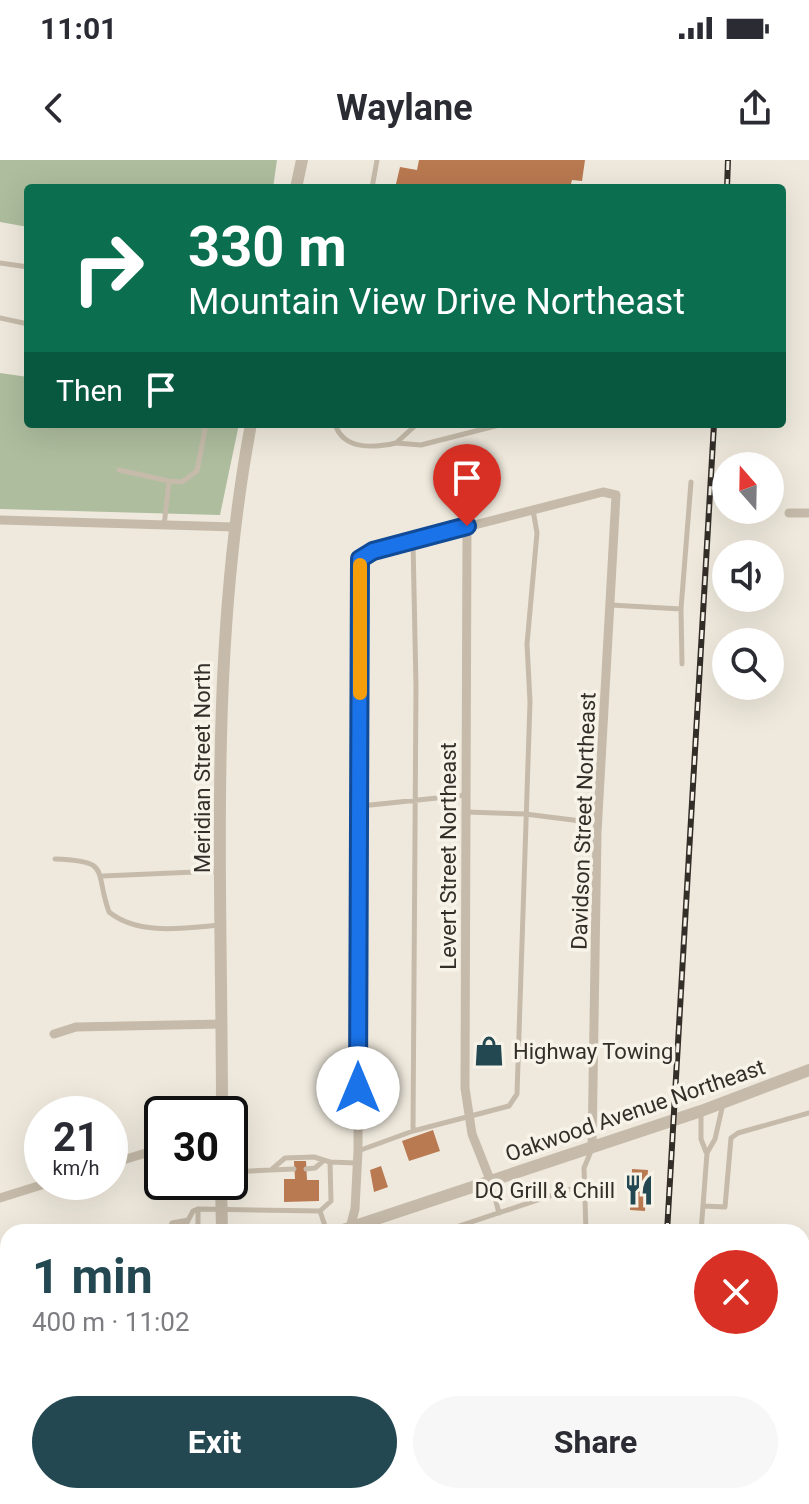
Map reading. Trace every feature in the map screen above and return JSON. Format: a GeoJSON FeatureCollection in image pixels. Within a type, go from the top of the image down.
{"type":"FeatureCollection","features":[{"type":"Feature","properties":{"kind":"street"},"geometry":{"type":"LineString","coordinates":[[297,184],[302,160]]}},
{"type":"Feature","properties":{"kind":"street","name":"Meridian Street North"},"geometry":{"type":"LineString","coordinates":[[222,1096],[222,655],[234,527],[250,428]]}},
{"type":"Feature","properties":{"kind":"street","name":"Davidson Street Northeast"},"geometry":{"type":"LineString","coordinates":[[532,509],[585,495],[616,495],[598,823],[592,1148]]}},
{"type":"Feature","properties":{"kind":"street"},"geometry":{"type":"LineString","coordinates":[[349,1224],[355,1209],[358,1151],[360,559],[373,551],[532,509]]}},
{"type":"Feature","properties":{"kind":"street"},"geometry":{"type":"LineString","coordinates":[[789,513],[809,513]]}},
{"type":"Feature","properties":{"kind":"street"},"geometry":{"type":"LineString","coordinates":[[0,520],[234,527]]}},
{"type":"Feature","properties":{"kind":"street","name":"Levert Street Northeast"},"geometry":{"type":"LineString","coordinates":[[467,526],[465,1088],[468,1115],[491,1182]]}},
{"type":"Feature","properties":{"kind":"street"},"geometry":{"type":"LineString","coordinates":[[54,1034],[76,1027],[222,1024]]}},
{"type":"Feature","properties":{"kind":"street","name":"Oakwood Avenue Northeast"},"geometry":{"type":"LineString","coordinates":[[367,1224],[701,1111],[809,1070]]}},
{"type":"Feature","properties":{"kind":"street"},"geometry":{"type":"LineString","coordinates":[[0,1198],[24,1190]]}},
{"type":"Feature","properties":{"kind":"street"},"geometry":{"type":"LineString","coordinates":[[222,1200],[222,1224]]}},
{"type":"Feature","properties":{"kind":"lane"},"geometry":{"type":"LineString","coordinates":[[373,184],[377,160]]}},
{"type":"Feature","properties":{"kind":"lane"},"geometry":{"type":"LineString","coordinates":[[0,263],[24,266]]}},
{"type":"Feature","properties":{"kind":"lane"},"geometry":{"type":"LineString","coordinates":[[0,318],[24,323]]}},
{"type":"Feature","properties":{"kind":"lane"},"geometry":{"type":"LineString","coordinates":[[119,470],[182,482],[197,471],[205,428]]}},
{"type":"Feature","properties":{"kind":"lane"},"geometry":{"type":"LineString","coordinates":[[336,428],[339,435],[350,442],[375,448],[396,443],[421,445],[487,428]]}},
{"type":"Feature","properties":{"kind":"lane"},"geometry":{"type":"LineString","coordinates":[[396,443],[413,428]]}},
{"type":"Feature","properties":{"kind":"lane"},"geometry":{"type":"LineString","coordinates":[[164,527],[169,481]]}},
{"type":"Feature","properties":{"kind":"lane"},"geometry":{"type":"LineString","coordinates":[[682,664],[681,609],[691,482]]}},
{"type":"Feature","properties":{"kind":"lane"},"geometry":{"type":"LineString","coordinates":[[358,1151],[413,1131],[509,1106],[517,1094],[530,702],[527,644],[537,533],[532,509]]}},
{"type":"Feature","properties":{"kind":"lane"},"geometry":{"type":"LineString","coordinates":[[413,540],[416,687],[413,1131]]}},
{"type":"Feature","properties":{"kind":"lane"},"geometry":{"type":"LineString","coordinates":[[611,605],[681,609]]}},
{"type":"Feature","properties":{"kind":"lane"},"geometry":{"type":"LineString","coordinates":[[360,806],[466,795]]}},
{"type":"Feature","properties":{"kind":"lane"},"geometry":{"type":"LineString","coordinates":[[466,812],[525,814],[598,823]]}},
{"type":"Feature","properties":{"kind":"lane"},"geometry":{"type":"LineString","coordinates":[[55,859],[94,865],[103,876],[109,912],[119,920],[152,928],[221,925]]}},
{"type":"Feature","properties":{"kind":"lane"},"geometry":{"type":"LineString","coordinates":[[103,876],[221,871]]}},
{"type":"Feature","properties":{"kind":"lane"},"geometry":{"type":"LineString","coordinates":[[702,1224],[707,1153],[715,1139],[724,1102]]}},
{"type":"Feature","properties":{"kind":"lane"},"geometry":{"type":"LineString","coordinates":[[701,1111],[701,1139],[707,1153]]}},
{"type":"Feature","properties":{"kind":"lane"},"geometry":{"type":"LineString","coordinates":[[703,1206],[725,1207],[731,1138],[738,1133],[809,1113]]}},
{"type":"Feature","properties":{"kind":"lane"},"geometry":{"type":"LineString","coordinates":[[585,1224],[584,1168],[592,1148]]}},
{"type":"Feature","properties":{"kind":"lane"},"geometry":{"type":"LineString","coordinates":[[271,1170],[285,1158],[314,1157],[322,1162],[356,1163]]}},
{"type":"Feature","properties":{"kind":"lane"},"geometry":{"type":"LineString","coordinates":[[306,1169],[315,1168],[322,1162]]}},
{"type":"Feature","properties":{"kind":"lane"},"geometry":{"type":"LineString","coordinates":[[186,1224],[198,1209],[320,1211],[331,1201],[330,1162]]}},
{"type":"Feature","properties":{"kind":"lane"},"geometry":{"type":"LineString","coordinates":[[248,1171],[294,1169]]}},
{"type":"Feature","properties":{"kind":"lane"},"geometry":{"type":"LineString","coordinates":[[491,1182],[499,1213]]}},
{"type":"Feature","properties":{"kind":"lane"},"geometry":{"type":"LineString","coordinates":[[465,1224],[583,1185]]}},
{"type":"Feature","properties":{"kind":"lane"},"geometry":{"type":"LineString","coordinates":[[198,1209],[198,1224]]}},
{"type":"Feature","properties":{"kind":"lane"},"geometry":{"type":"LineString","coordinates":[[320,1211],[324,1224]]}},
{"type":"Feature","properties":{"kind":"lane"},"geometry":{"type":"LineString","coordinates":[[172,1224],[188,1220]]}},
{"type":"Feature","properties":{"kind":"green space"},"geometry":{"type":"Polygon","coordinates":[[[0,160],[277,160],[274,184],[24,184],[24,226],[0,222],[0,160]]]}},
{"type":"Feature","properties":{"kind":"green space"},"geometry":{"type":"Polygon","coordinates":[[[0,373],[24,376],[24,428],[238,428],[220,515],[0,509],[0,373]]]}},
{"type":"Feature","properties":{"kind":"building"},"geometry":{"type":"Polygon","coordinates":[[[419,160],[585,160],[582,181],[572,180],[571,184],[396,184],[400,167],[417,170],[419,160]]]}},
{"type":"Feature","properties":{"kind":"building"},"geometry":{"type":"Polygon","coordinates":[[[433,1130],[440,1151],[409,1161],[402,1141],[433,1130]]]}},
{"type":"Feature","properties":{"kind":"building"},"geometry":{"type":"Polygon","coordinates":[[[294,1161],[306,1161],[307,1180],[319,1180],[319,1201],[284,1202],[284,1179],[295,1179],[294,1161]]]}},
{"type":"Feature","properties":{"kind":"building"},"geometry":{"type":"Polygon","coordinates":[[[381,1166],[388,1187],[374,1192],[370,1170],[381,1166]]]}},
{"type":"Feature","properties":{"kind":"building","name":"DQ Grill & Chill"},"geometry":{"type":"Polygon","coordinates":[[[632,1169],[648,1170],[645,1211],[630,1210],[632,1169]]]}},
{"type":"Feature","properties":{"kind":"railway"},"geometry":{"type":"LineString","coordinates":[[727,184],[728,160]]}},
{"type":"Feature","properties":{"kind":"railway"},"geometry":{"type":"LineString","coordinates":[[667,1224],[714,428]]}},
{"type":"Feature","properties":{"kind":"slow traffic"},"geometry":{"type":"LineString","coordinates":[[360,565],[360,693]]}},
{"type":"Feature","properties":{"kind":"place","name":"Highway Towing"},"geometry":{"type":"Point","coordinates":[489,1051]}},
{"type":"Feature","properties":{"kind":"place","name":"DQ Grill & Chill"},"geometry":{"type":"Point","coordinates":[639,1190]}},
{"type":"Feature","properties":{"kind":"route"},"geometry":{"type":"LineString","coordinates":[[358,1088],[360,559],[373,551],[467,526]]}}]}
